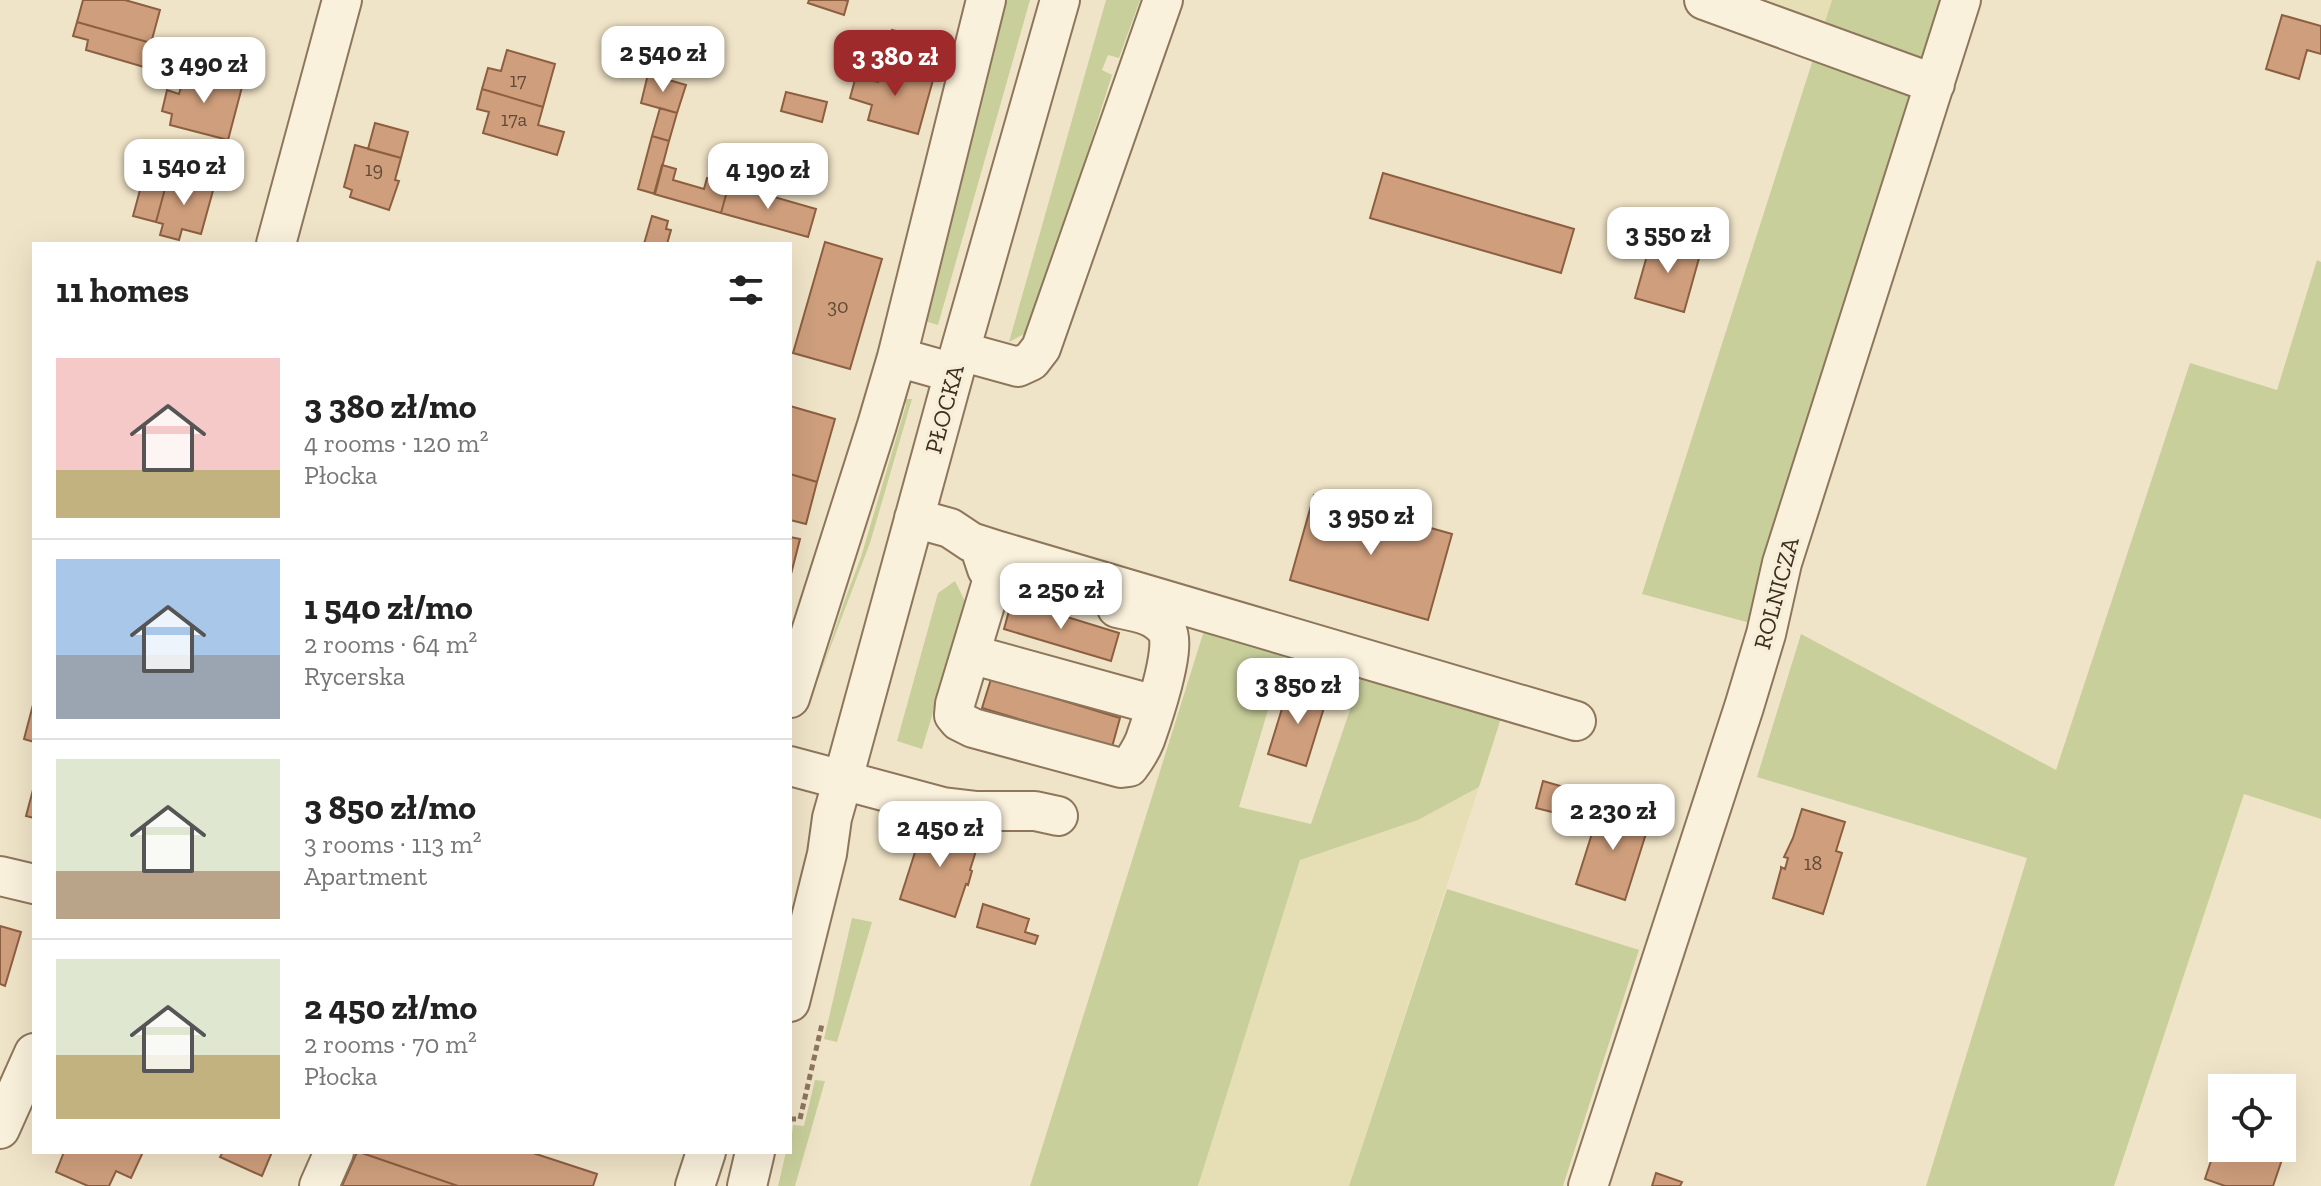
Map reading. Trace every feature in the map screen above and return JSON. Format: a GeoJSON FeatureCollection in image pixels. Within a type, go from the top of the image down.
{"type":"FeatureCollection","features":[{"type":"Feature","properties":{"kind":"street"},"geometry":{"type":"LineString","coordinates":[[277,242],[342,0]]}},
{"type":"Feature","properties":{"kind":"street"},"geometry":{"type":"LineString","coordinates":[[792,692],[897,357],[986,0]]}},
{"type":"Feature","properties":{"kind":"street","name":"PŁOCKA"},"geometry":{"type":"LineString","coordinates":[[792,994],[827,854],[832,818],[1060,0]]}},
{"type":"Feature","properties":{"kind":"street"},"geometry":{"type":"LineString","coordinates":[[897,357],[1018,367],[1031,361],[1041,348],[1163,0]]}},
{"type":"Feature","properties":{"kind":"street"},"geometry":{"type":"LineString","coordinates":[[1704,0],[1935,84]]}},
{"type":"Feature","properties":{"kind":"street","name":"ROLNICZA"},"geometry":{"type":"LineString","coordinates":[[1588,1186],[1744,707],[1766,634],[1782,563],[1961,0]]}},
{"type":"Feature","properties":{"kind":"street"},"geometry":{"type":"LineString","coordinates":[[914,518],[950,528],[971,542],[986,561],[1012,581],[1155,618],[1166,630],[1170,640],[1170,658],[1139,753],[1129,767],[1121,768],[973,728],[954,715],[970,654],[986,561]]}},
{"type":"Feature","properties":{"kind":"street"},"geometry":{"type":"LineString","coordinates":[[986,561],[1576,721]]}},
{"type":"Feature","properties":{"kind":"street"},"geometry":{"type":"LineString","coordinates":[[970,654],[1155,705]]}},
{"type":"Feature","properties":{"kind":"street"},"geometry":{"type":"LineString","coordinates":[[792,766],[943,807],[977,811],[1035,811],[1058,816]]}},
{"type":"Feature","properties":{"kind":"street","name":"PŁOCKA"},"geometry":{"type":"LineString","coordinates":[[793,893],[814,847],[832,818]]}},
{"type":"Feature","properties":{"kind":"street"},"geometry":{"type":"LineString","coordinates":[[0,876],[32,884]]}},
{"type":"Feature","properties":{"kind":"street"},"geometry":{"type":"LineString","coordinates":[[0,1129],[32,1057]]}},
{"type":"Feature","properties":{"kind":"street"},"geometry":{"type":"LineString","coordinates":[[319,1186],[333,1154]]}},
{"type":"Feature","properties":{"kind":"street"},"geometry":{"type":"LineString","coordinates":[[695,1186],[705,1154]]}},
{"type":"Feature","properties":{"kind":"street"},"geometry":{"type":"LineString","coordinates":[[747,1186],[755,1154]]}},
{"type":"Feature","properties":{"kind":"shaded area"},"geometry":{"type":"Polygon","coordinates":[[[1764,0],[1832,0],[1825,22],[1764,0]]]}},
{"type":"Feature","properties":{"kind":"shaded area"},"geometry":{"type":"Polygon","coordinates":[[[1479,787],[1349,1186],[1198,1186],[1300,860],[1418,820],[1479,787]]]}},
{"type":"Feature","properties":{"kind":"green space"},"geometry":{"type":"Polygon","coordinates":[[[999,0],[1030,0],[938,325],[918,319],[999,0]]]}},
{"type":"Feature","properties":{"kind":"green space"},"geometry":{"type":"Polygon","coordinates":[[[1106,0],[1140,0],[1119,58],[1108,55],[1102,70],[1112,75],[1033,324],[1024,334],[1009,342],[1106,0]]]}},
{"type":"Feature","properties":{"kind":"green space"},"geometry":{"type":"Polygon","coordinates":[[[1832,0],[1951,0],[1754,624],[1642,594],[1832,0]]]}},
{"type":"Feature","properties":{"kind":"green space"},"geometry":{"type":"Polygon","coordinates":[[[2317,260],[2321,262],[2321,819],[2244,794],[2114,1186],[1926,1186],[2027,858],[1757,777],[1801,634],[2056,770],[2190,363],[2277,390],[2317,260]]]}},
{"type":"Feature","properties":{"kind":"green space"},"geometry":{"type":"Polygon","coordinates":[[[904,399],[912,399],[870,543],[818,680],[861,557],[906,405],[904,399]]]}},
{"type":"Feature","properties":{"kind":"green space"},"geometry":{"type":"Polygon","coordinates":[[[955,581],[966,603],[922,749],[897,741],[938,593],[955,581]]]}},
{"type":"Feature","properties":{"kind":"green space"},"geometry":{"type":"Polygon","coordinates":[[[1207,621],[1288,643],[1239,807],[1311,824],[1364,669],[1504,709],[1479,787],[1418,820],[1300,860],[1198,1186],[1030,1186],[1207,621]]]}},
{"type":"Feature","properties":{"kind":"green space"},"geometry":{"type":"Polygon","coordinates":[[[1447,889],[1639,950],[1563,1186],[1349,1186],[1447,889]]]}},
{"type":"Feature","properties":{"kind":"green space"},"geometry":{"type":"Polygon","coordinates":[[[852,918],[872,922],[837,1042],[824,1039],[852,918]]]}},
{"type":"Feature","properties":{"kind":"green space"},"geometry":{"type":"Polygon","coordinates":[[[815,1080],[825,1081],[795,1186],[778,1186],[786,1154],[792,1154],[793,1125],[804,1126],[815,1080]]]}},
{"type":"Feature","properties":{"kind":"building"},"geometry":{"type":"Polygon","coordinates":[[[83,0],[125,0],[160,10],[151,43],[77,22],[83,0]]]}},
{"type":"Feature","properties":{"kind":"building"},"geometry":{"type":"Polygon","coordinates":[[[809,0],[848,1],[844,15],[808,3],[809,0]]]}},
{"type":"Feature","properties":{"kind":"building"},"geometry":{"type":"Polygon","coordinates":[[[2282,15],[2321,26],[2321,54],[2307,50],[2299,79],[2266,69],[2282,15]]]}},
{"type":"Feature","properties":{"kind":"building"},"geometry":{"type":"Polygon","coordinates":[[[77,22],[151,43],[144,67],[86,50],[88,40],[73,36],[77,22]]]}},
{"type":"Feature","properties":{"kind":"building"},"geometry":{"type":"Polygon","coordinates":[[[892,30],[942,43],[933,80],[882,66],[892,30]]]}},
{"type":"Feature","properties":{"kind":"building"},"geometry":{"type":"Polygon","coordinates":[[[507,50],[555,64],[543,107],[482,89],[488,68],[501,71],[507,50]]]}},
{"type":"Feature","properties":{"kind":"building"},"geometry":{"type":"Polygon","coordinates":[[[882,66],[933,80],[918,134],[868,120],[872,105],[850,98],[856,76],[878,82],[882,66]]]}},
{"type":"Feature","properties":{"kind":"building"},"geometry":{"type":"Polygon","coordinates":[[[207,71],[223,75],[221,82],[242,87],[228,140],[170,125],[172,114],[162,111],[167,90],[179,94],[185,73],[206,78],[207,71]]]}},
{"type":"Feature","properties":{"kind":"building"},"geometry":{"type":"Polygon","coordinates":[[[648,74],[686,85],[677,113],[641,103],[648,74]]]}},
{"type":"Feature","properties":{"kind":"building"},"geometry":{"type":"Polygon","coordinates":[[[482,89],[543,107],[538,125],[564,132],[557,155],[483,133],[489,112],[477,109],[482,89]]]}},
{"type":"Feature","properties":{"kind":"building"},"geometry":{"type":"Polygon","coordinates":[[[786,92],[827,102],[822,122],[781,111],[786,92]]]}},
{"type":"Feature","properties":{"kind":"building"},"geometry":{"type":"Polygon","coordinates":[[[660,108],[677,113],[669,141],[652,136],[660,108]]]}},
{"type":"Feature","properties":{"kind":"building"},"geometry":{"type":"Polygon","coordinates":[[[375,123],[408,132],[401,158],[368,149],[375,123]]]}},
{"type":"Feature","properties":{"kind":"building"},"geometry":{"type":"Polygon","coordinates":[[[652,136],[669,141],[655,194],[638,189],[652,136]]]}},
{"type":"Feature","properties":{"kind":"building"},"geometry":{"type":"Polygon","coordinates":[[[355,145],[401,158],[395,180],[399,181],[389,210],[350,197],[352,190],[344,187],[355,145]]]}},
{"type":"Feature","properties":{"kind":"building"},"geometry":{"type":"Polygon","coordinates":[[[662,165],[676,169],[673,180],[704,189],[707,178],[729,184],[721,213],[654,194],[662,165]]]}},
{"type":"Feature","properties":{"kind":"building"},"geometry":{"type":"Polygon","coordinates":[[[146,168],[169,174],[156,222],[133,216],[146,168]]]}},
{"type":"Feature","properties":{"kind":"building"},"geometry":{"type":"Polygon","coordinates":[[[1383,173],[1574,229],[1561,273],[1370,218],[1383,173]]]}},
{"type":"Feature","properties":{"kind":"building"},"geometry":{"type":"Polygon","coordinates":[[[169,174],[214,187],[201,234],[182,229],[179,240],[160,235],[163,224],[156,222],[169,174]]]}},
{"type":"Feature","properties":{"kind":"building"},"geometry":{"type":"Polygon","coordinates":[[[729,184],[816,209],[808,237],[721,213],[729,184]]]}},
{"type":"Feature","properties":{"kind":"building"},"geometry":{"type":"Polygon","coordinates":[[[652,216],[668,221],[666,229],[671,230],[668,242],[645,242],[652,216]]]}},
{"type":"Feature","properties":{"kind":"building"},"geometry":{"type":"Polygon","coordinates":[[[1652,238],[1701,251],[1684,312],[1635,298],[1652,238]]]}},
{"type":"Feature","properties":{"kind":"building"},"geometry":{"type":"Polygon","coordinates":[[[825,242],[882,259],[850,369],[793,353],[825,242]]]}},
{"type":"Feature","properties":{"kind":"building"},"geometry":{"type":"Polygon","coordinates":[[[792,407],[835,419],[817,482],[792,475],[792,407]]]}},
{"type":"Feature","properties":{"kind":"building"},"geometry":{"type":"Polygon","coordinates":[[[792,475],[817,482],[806,524],[792,520],[792,475]]]}},
{"type":"Feature","properties":{"kind":"building"},"geometry":{"type":"Polygon","coordinates":[[[1314,495],[1452,534],[1428,620],[1290,580],[1314,495]]]}},
{"type":"Feature","properties":{"kind":"building"},"geometry":{"type":"Polygon","coordinates":[[[792,537],[800,539],[792,570],[792,537]]]}},
{"type":"Feature","properties":{"kind":"building"},"geometry":{"type":"Polygon","coordinates":[[[1012,600],[1119,633],[1111,661],[1004,629],[1012,600]]]}},
{"type":"Feature","properties":{"kind":"building"},"geometry":{"type":"Polygon","coordinates":[[[991,679],[1120,718],[1112,747],[982,708],[991,679]]]}},
{"type":"Feature","properties":{"kind":"building"},"geometry":{"type":"Polygon","coordinates":[[[1289,686],[1327,698],[1306,766],[1268,754],[1289,686]]]}},
{"type":"Feature","properties":{"kind":"building"},"geometry":{"type":"Polygon","coordinates":[[[32,709],[32,741],[24,739],[32,709]]]}},
{"type":"Feature","properties":{"kind":"building"},"geometry":{"type":"Polygon","coordinates":[[[1543,781],[1567,788],[1560,814],[1536,808],[1543,781]]]}},
{"type":"Feature","properties":{"kind":"building"},"geometry":{"type":"Polygon","coordinates":[[[32,794],[32,818],[26,816],[32,794]]]}},
{"type":"Feature","properties":{"kind":"building"},"geometry":{"type":"Polygon","coordinates":[[[1601,805],[1650,821],[1625,900],[1576,884],[1601,805]]]}},
{"type":"Feature","properties":{"kind":"building"},"geometry":{"type":"Polygon","coordinates":[[[1802,809],[1845,822],[1836,851],[1842,853],[1823,914],[1773,898],[1781,867],[1785,869],[1788,858],[1784,857],[1802,809]]]}},
{"type":"Feature","properties":{"kind":"building"},"geometry":{"type":"Polygon","coordinates":[[[925,821],[980,838],[968,885],[955,917],[900,899],[925,821]]]}},
{"type":"Feature","properties":{"kind":"building"},"geometry":{"type":"Polygon","coordinates":[[[983,904],[1029,919],[1025,932],[1038,936],[1035,944],[977,927],[983,904]]]}},
{"type":"Feature","properties":{"kind":"building"},"geometry":{"type":"Polygon","coordinates":[[[0,926],[21,932],[5,986],[0,984],[0,926]]]}},
{"type":"Feature","properties":{"kind":"building"},"geometry":{"type":"Polygon","coordinates":[[[63,1154],[142,1154],[131,1178],[116,1171],[109,1186],[88,1186],[56,1172],[63,1154]]]}},
{"type":"Feature","properties":{"kind":"building"},"geometry":{"type":"Polygon","coordinates":[[[222,1154],[271,1154],[262,1176],[220,1157],[222,1154]]]}},
{"type":"Feature","properties":{"kind":"building"},"geometry":{"type":"Polygon","coordinates":[[[356,1154],[365,1154],[458,1186],[342,1186],[356,1154]]]}},
{"type":"Feature","properties":{"kind":"building"},"geometry":{"type":"Polygon","coordinates":[[[365,1154],[536,1154],[597,1174],[593,1186],[458,1186],[365,1154]]]}},
{"type":"Feature","properties":{"kind":"building"},"geometry":{"type":"Polygon","coordinates":[[[2211,1162],[2281,1162],[2273,1186],[2225,1186],[2205,1179],[2211,1162]]]}},
{"type":"Feature","properties":{"kind":"building"},"geometry":{"type":"Polygon","coordinates":[[[1656,1173],[1682,1182],[1680,1186],[1652,1186],[1656,1173]]]}}]}
